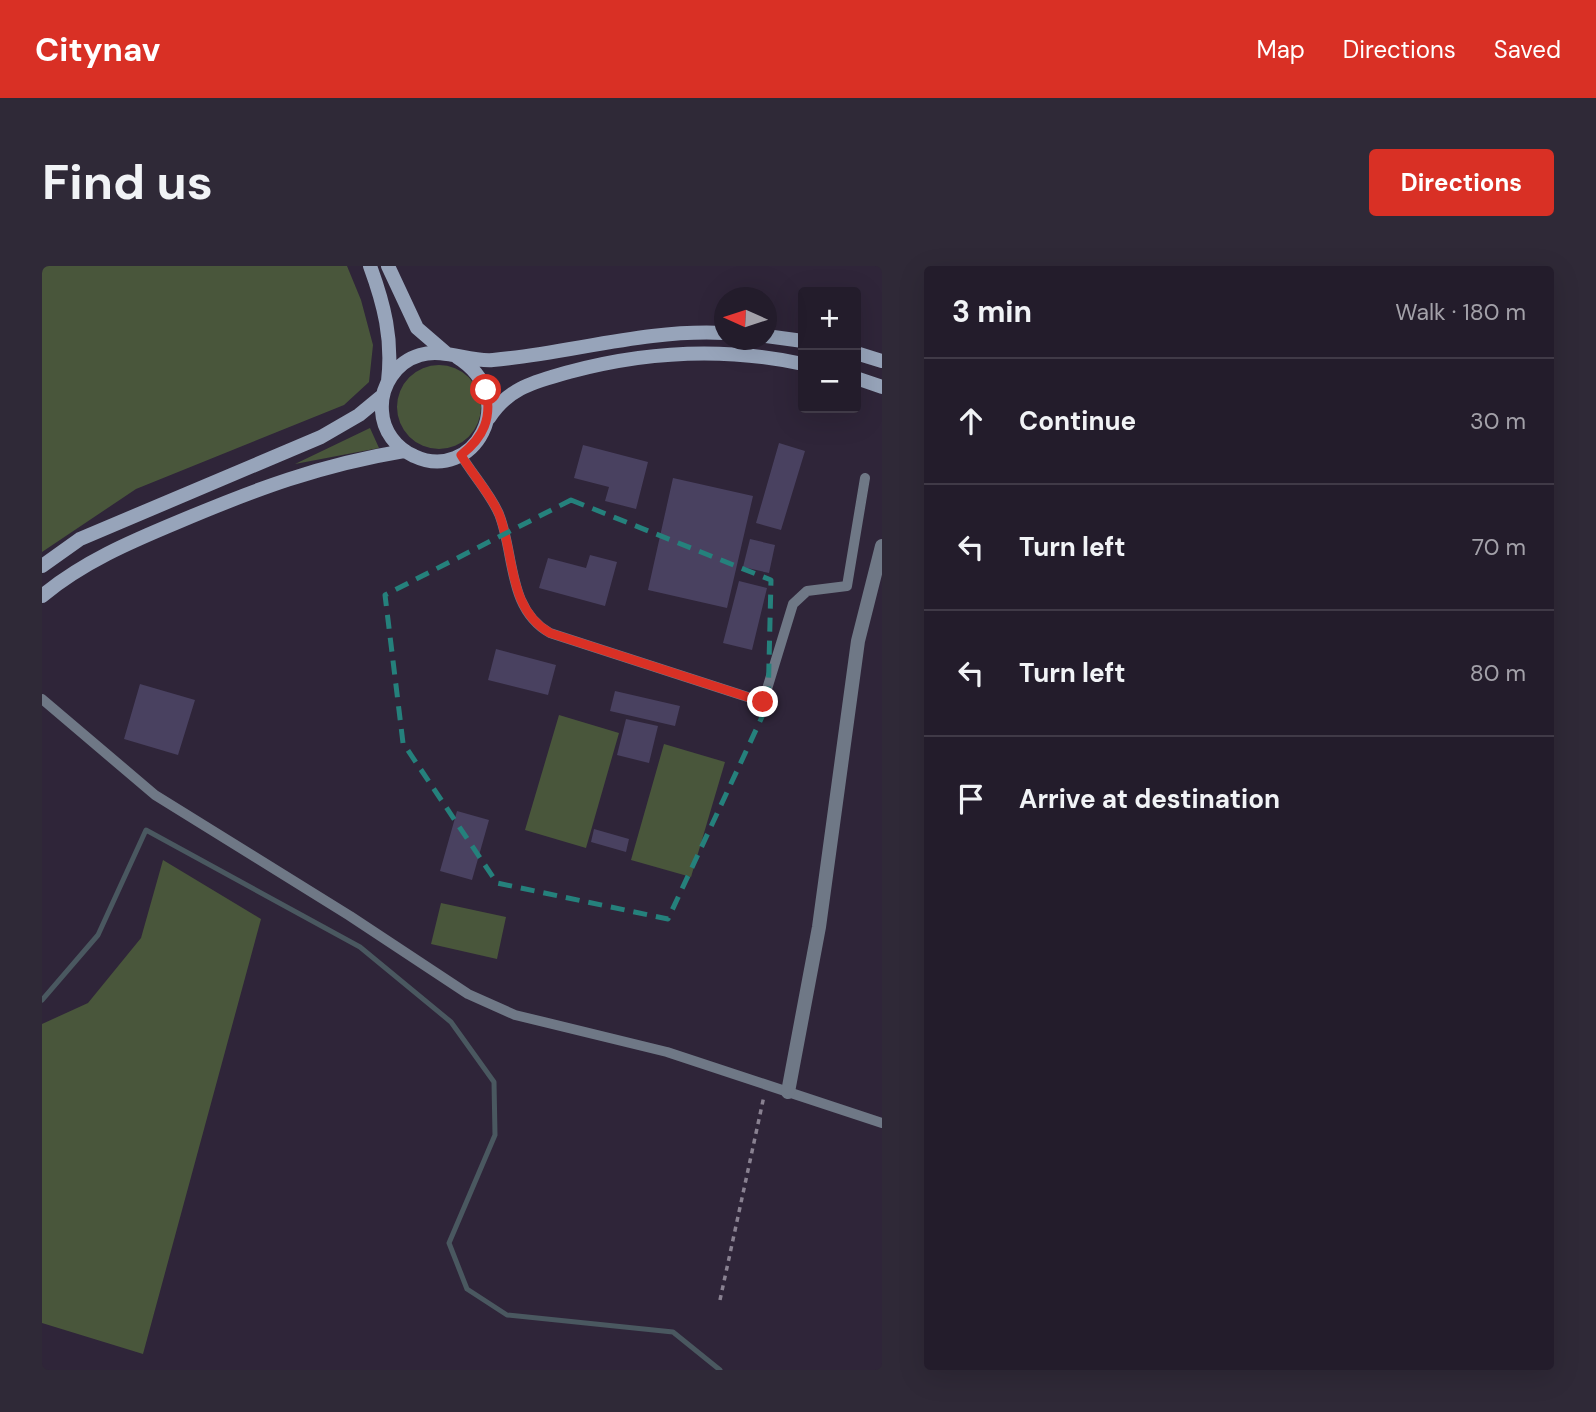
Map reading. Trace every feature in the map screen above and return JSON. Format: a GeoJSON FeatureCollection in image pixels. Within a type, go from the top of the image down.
{"type":"FeatureCollection","features":[{"type":"Feature","properties":{"kind":"street"},"geometry":{"type":"LineString","coordinates":[[370,266],[388,321],[390,361],[388,381],[382,396],[386,428],[404,451]]}},
{"type":"Feature","properties":{"kind":"street"},"geometry":{"type":"LineString","coordinates":[[388,266],[417,328],[452,355],[470,365],[483,383],[489,405],[488,420]]}},
{"type":"Feature","properties":{"kind":"street"},"geometry":{"type":"LineString","coordinates":[[388,381],[407,360],[419,355],[497,359],[648,336],[714,333]]}},
{"type":"Feature","properties":{"kind":"street"},"geometry":{"type":"LineString","coordinates":[[777,337],[798,340]]}},
{"type":"Feature","properties":{"kind":"street"},"geometry":{"type":"LineString","coordinates":[[42,596],[108,552],[262,486],[334,465],[404,451],[432,461],[461,455],[473,446],[505,397],[526,384],[612,360],[709,352],[798,363]]}},
{"type":"Feature","properties":{"kind":"street"},"geometry":{"type":"LineString","coordinates":[[861,355],[882,361]]}},
{"type":"Feature","properties":{"kind":"street"},"geometry":{"type":"LineString","coordinates":[[861,380],[882,387]]}},
{"type":"Feature","properties":{"kind":"street"},"geometry":{"type":"LineString","coordinates":[[42,566],[80,539],[341,427],[382,396]]}},
{"type":"Feature","properties":{"kind":"street"},"geometry":{"type":"LineString","coordinates":[[788,1092],[819,927],[858,641],[882,546]]}},
{"type":"Feature","properties":{"kind":"lane"},"geometry":{"type":"LineString","coordinates":[[461,455],[498,511],[508,541],[521,603],[539,627],[550,633],[763,702],[793,604],[807,591],[847,586],[865,478]]}},
{"type":"Feature","properties":{"kind":"lane"},"geometry":{"type":"LineString","coordinates":[[42,699],[155,795],[379,934],[468,994],[514,1015],[667,1052],[882,1123]]}},
{"type":"Feature","properties":{"kind":"path"},"geometry":{"type":"LineString","coordinates":[[720,1300],[766,1085]]}},
{"type":"Feature","properties":{"kind":"highlighted area"},"geometry":{"type":"Polygon","coordinates":[[[571,500],[771,580],[768,704],[668,919],[497,883],[403,743],[385,595],[571,500]]]}},
{"type":"Feature","properties":{"kind":"green space"},"geometry":{"type":"Polygon","coordinates":[[[42,266],[347,266],[361,300],[373,345],[369,382],[344,405],[136,489],[42,552],[42,266]]]}},
{"type":"Feature","properties":{"kind":"green space"},"geometry":{"type":"Polygon","coordinates":[[[439,365],[455,368],[469,377],[478,391],[481,407],[478,423],[469,437],[455,446],[439,449],[423,446],[409,437],[400,423],[397,407],[400,391],[409,377],[423,368],[439,365]]]}},
{"type":"Feature","properties":{"kind":"green space"},"geometry":{"type":"Polygon","coordinates":[[[370,428],[379,448],[295,464],[370,428]]]}},
{"type":"Feature","properties":{"kind":"green space"},"geometry":{"type":"Polygon","coordinates":[[[559,715],[619,733],[586,848],[525,830],[559,715]]]}},
{"type":"Feature","properties":{"kind":"green space"},"geometry":{"type":"Polygon","coordinates":[[[664,744],[725,762],[691,877],[631,860],[664,744]]]}},
{"type":"Feature","properties":{"kind":"green space"},"geometry":{"type":"Polygon","coordinates":[[[163,860],[261,919],[143,1354],[42,1323],[42,1024],[88,1003],[141,938],[163,860]]]}},
{"type":"Feature","properties":{"kind":"green space"},"geometry":{"type":"Polygon","coordinates":[[[441,903],[506,917],[497,959],[431,944],[441,903]]]}},
{"type":"Feature","properties":{"kind":"building"},"geometry":{"type":"Polygon","coordinates":[[[779,443],[805,451],[781,530],[756,523],[779,443]]]}},
{"type":"Feature","properties":{"kind":"building"},"geometry":{"type":"Polygon","coordinates":[[[583,445],[648,462],[636,509],[605,501],[609,487],[574,478],[583,445]]]}},
{"type":"Feature","properties":{"kind":"building"},"geometry":{"type":"Polygon","coordinates":[[[673,478],[753,496],[727,608],[648,590],[673,478]]]}},
{"type":"Feature","properties":{"kind":"building"},"geometry":{"type":"Polygon","coordinates":[[[750,539],[775,545],[769,573],[743,567],[750,539]]]}},
{"type":"Feature","properties":{"kind":"building"},"geometry":{"type":"Polygon","coordinates":[[[590,555],[617,562],[605,606],[539,588],[548,558],[586,568],[590,555]]]}},
{"type":"Feature","properties":{"kind":"building"},"geometry":{"type":"Polygon","coordinates":[[[739,581],[767,588],[752,650],[723,643],[739,581]]]}},
{"type":"Feature","properties":{"kind":"building"},"geometry":{"type":"Polygon","coordinates":[[[496,649],[556,665],[548,695],[488,680],[496,649]]]}},
{"type":"Feature","properties":{"kind":"building"},"geometry":{"type":"Polygon","coordinates":[[[140,684],[195,700],[178,755],[124,739],[140,684]]]}},
{"type":"Feature","properties":{"kind":"building"},"geometry":{"type":"Polygon","coordinates":[[[615,691],[680,706],[675,726],[610,711],[615,691]]]}},
{"type":"Feature","properties":{"kind":"building"},"geometry":{"type":"Polygon","coordinates":[[[626,719],[658,726],[649,763],[617,755],[626,719]]]}},
{"type":"Feature","properties":{"kind":"building"},"geometry":{"type":"Polygon","coordinates":[[[457,811],[489,820],[472,880],[440,871],[457,811]]]}},
{"type":"Feature","properties":{"kind":"building"},"geometry":{"type":"Polygon","coordinates":[[[594,829],[629,839],[626,852],[591,842],[594,829]]]}},
{"type":"Feature","properties":{"kind":"waterway"},"geometry":{"type":"LineString","coordinates":[[42,1000],[98,935],[146,830],[360,947],[451,1022],[494,1082],[495,1135],[449,1243],[467,1289],[507,1315],[673,1332],[720,1370]]}},
{"type":"Feature","properties":{"kind":"route"},"geometry":{"type":"LineString","coordinates":[[486,390],[488,420],[473,446],[461,455],[498,511],[508,541],[521,603],[539,627],[550,633],[763,702]]}}]}
